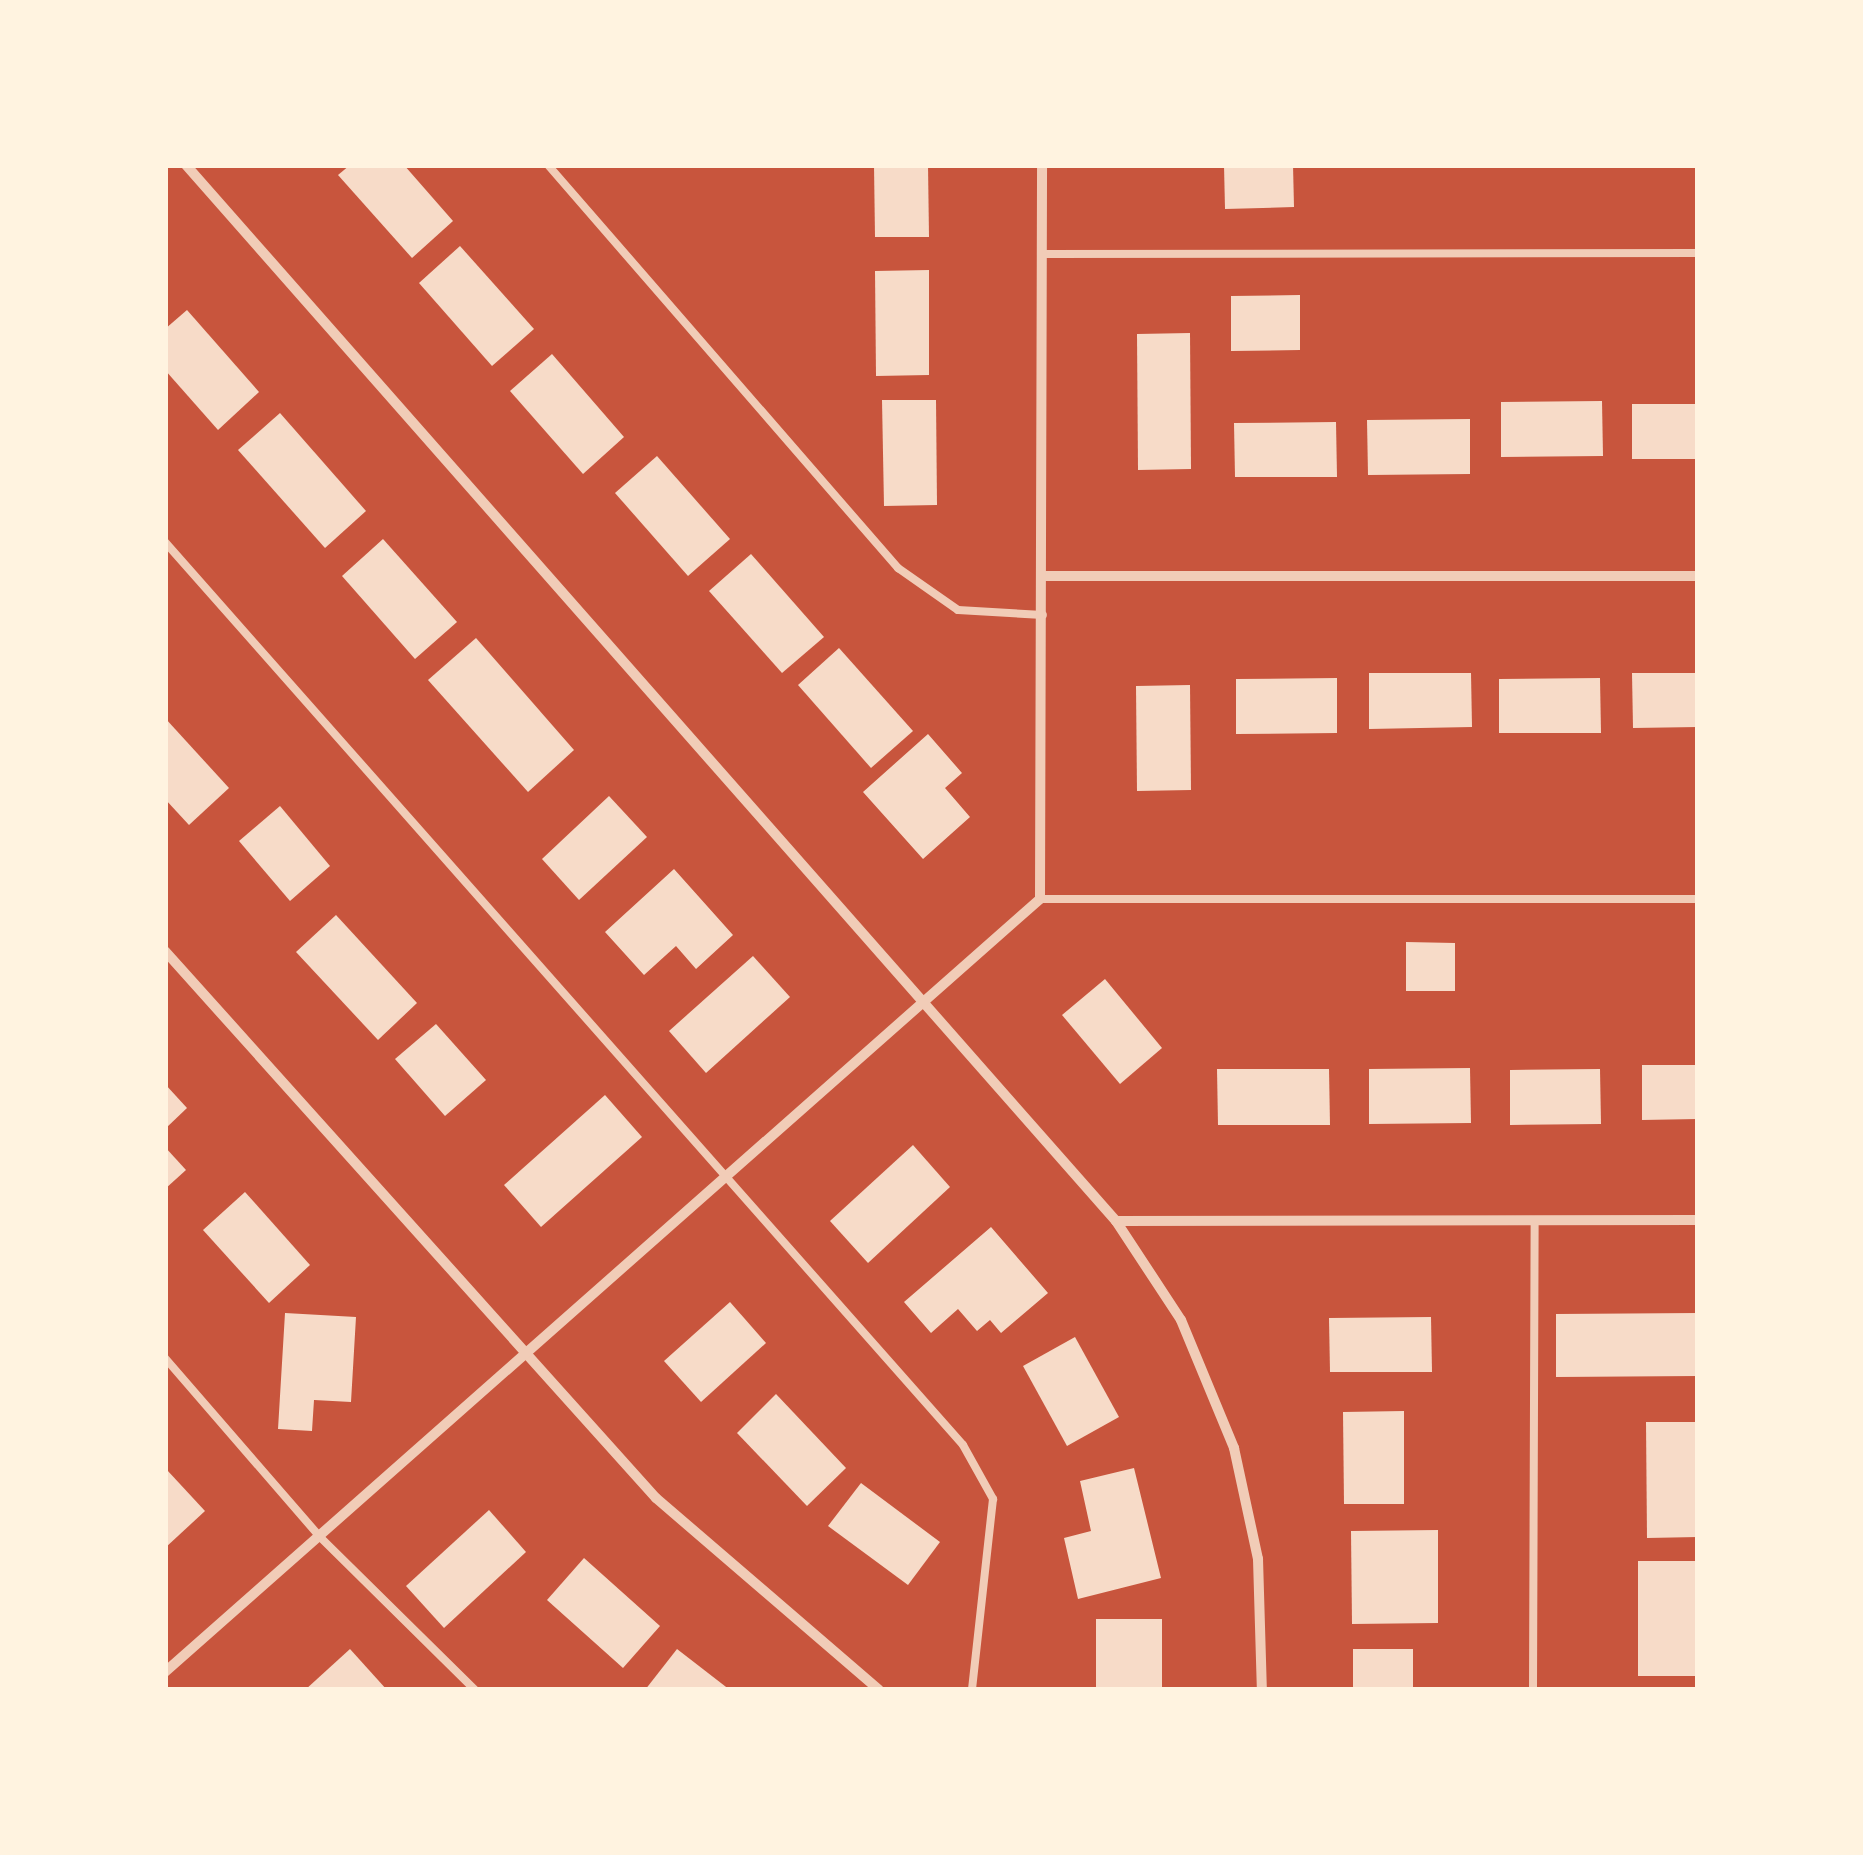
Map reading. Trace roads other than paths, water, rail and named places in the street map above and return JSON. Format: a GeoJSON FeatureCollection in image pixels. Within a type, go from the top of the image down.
{"type":"FeatureCollection","features":[{"type":"Feature","properties":{"kind":"street"},"geometry":{"type":"LineString","coordinates":[[186,165],[1116,1221],[1180,1320],[1234,1448],[1258,1559],[1262,1690]]}},
{"type":"Feature","properties":{"kind":"street"},"geometry":{"type":"LineString","coordinates":[[165,1672],[927,1008],[1040,899],[1042,165]]}},
{"type":"Feature","properties":{"kind":"street"},"geometry":{"type":"LineString","coordinates":[[1043,576],[1698,576]]}},
{"type":"Feature","properties":{"kind":"street"},"geometry":{"type":"LineString","coordinates":[[165,951],[523,1359],[754,1590],[879,1690]]}},
{"type":"Feature","properties":{"kind":"street"},"geometry":{"type":"LineString","coordinates":[[1116,1221],[1698,1220]]}},
{"type":"Feature","properties":{"kind":"lane"},"geometry":{"type":"LineString","coordinates":[[548,165],[898,568],[958,610],[1043,615]]}},
{"type":"Feature","properties":{"kind":"lane"},"geometry":{"type":"LineString","coordinates":[[1042,254],[1698,253]]}},
{"type":"Feature","properties":{"kind":"lane"},"geometry":{"type":"LineString","coordinates":[[165,542],[984,1476],[992,1499],[972,1690]]}},
{"type":"Feature","properties":{"kind":"lane"},"geometry":{"type":"LineString","coordinates":[[1040,899],[1698,899]]}},
{"type":"Feature","properties":{"kind":"lane"},"geometry":{"type":"LineString","coordinates":[[1533,1690],[1535,1221]]}},
{"type":"Feature","properties":{"kind":"lane"},"geometry":{"type":"LineString","coordinates":[[165,1358],[320,1536],[475,1690]]}}]}
